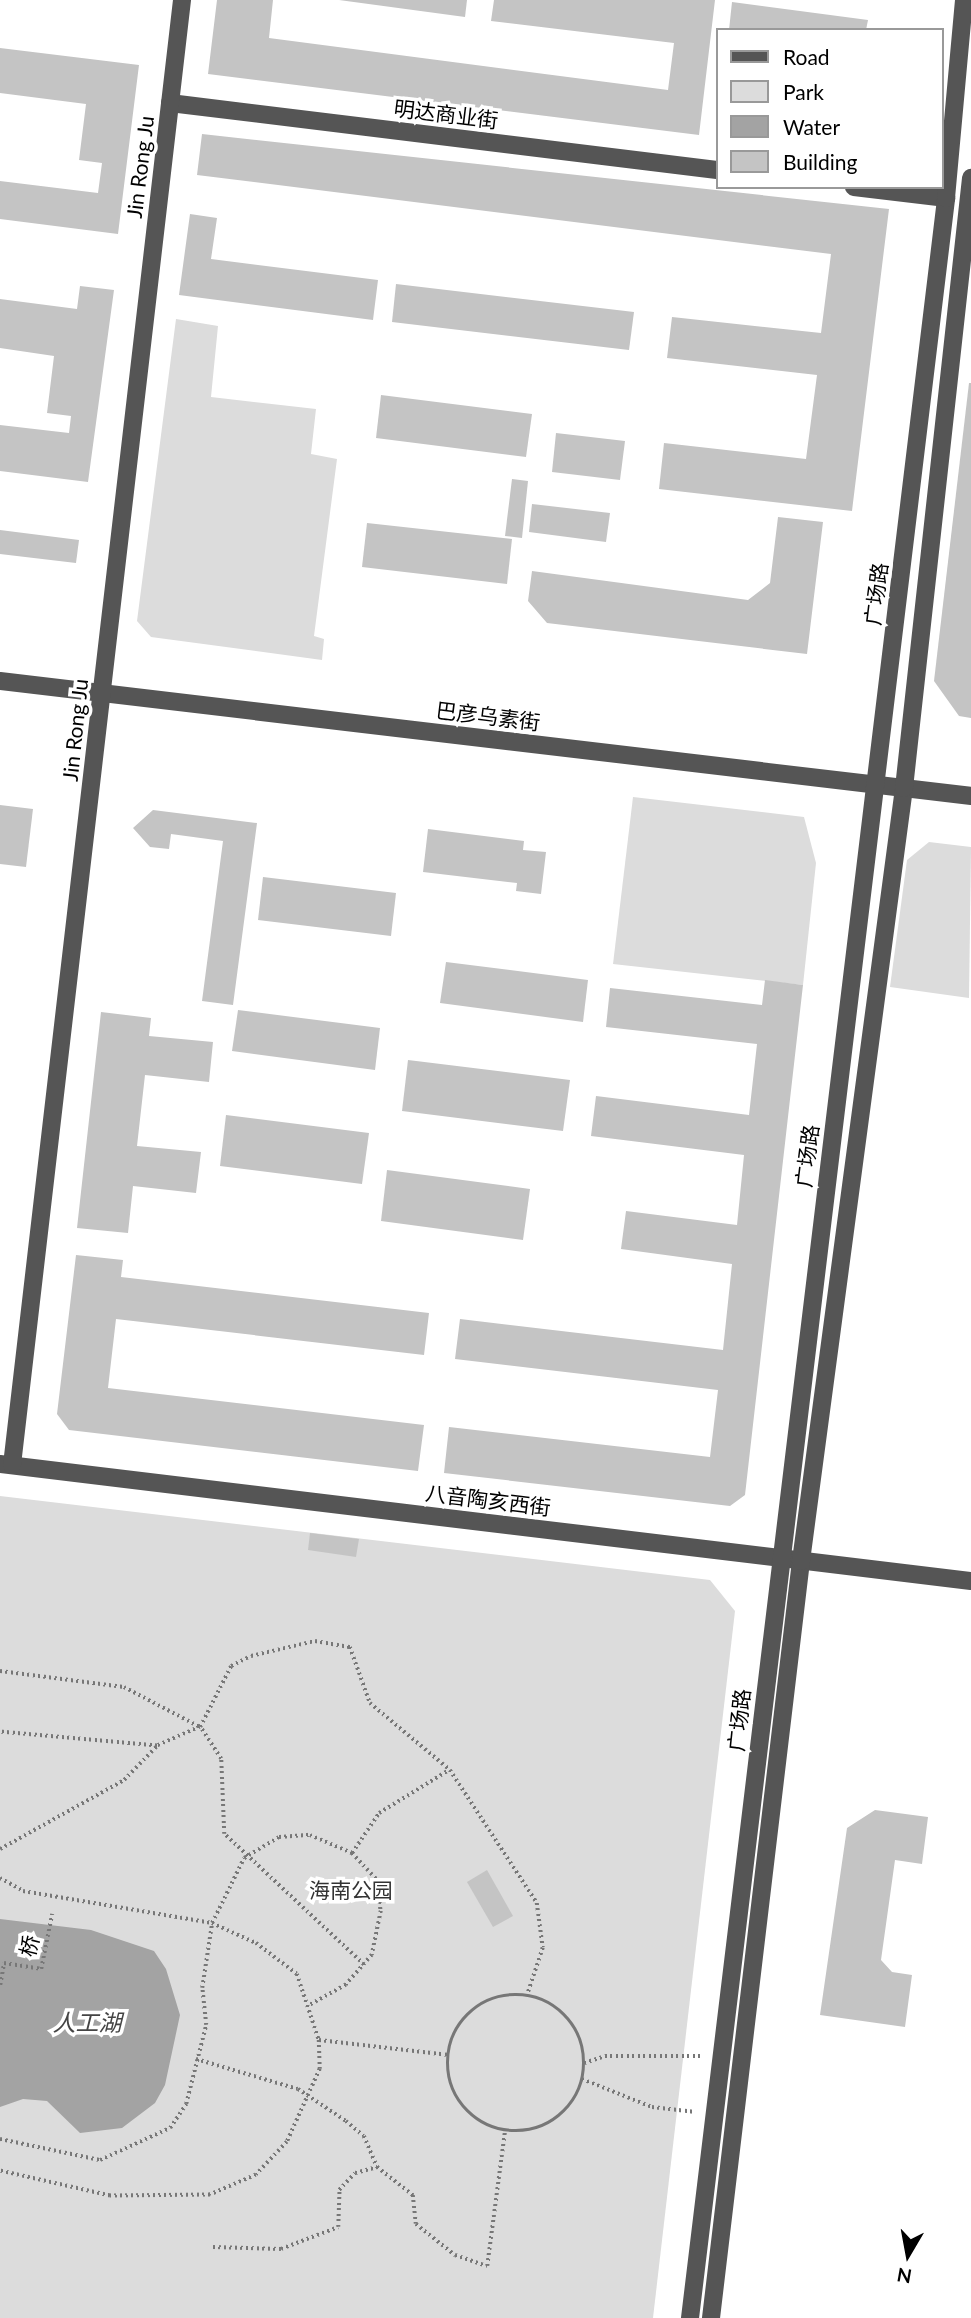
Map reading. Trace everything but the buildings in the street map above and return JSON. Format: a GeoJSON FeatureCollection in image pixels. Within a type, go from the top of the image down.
{"type":"FeatureCollection","features":[{"type":"Feature","properties":{"kind":"street","name":"Jin Rong Ju"},"geometry":{"type":"LineString","coordinates":[[6,1465],[102,688],[182,0]]}},
{"type":"Feature","properties":{"kind":"street","name":"广场路"},"geometry":{"type":"LineString","coordinates":[[690,2318],[946,198],[964,0]]}},
{"type":"Feature","properties":{"kind":"street","name":"明达商业街"},"geometry":{"type":"LineString","coordinates":[[170,103],[716,170]]}},
{"type":"Feature","properties":{"kind":"street","name":"广场路"},"geometry":{"type":"LineString","coordinates":[[710,2318],[801,1561],[904,783],[971,178]]}},
{"type":"Feature","properties":{"kind":"street"},"geometry":{"type":"LineString","coordinates":[[871,189],[946,198]]}},
{"type":"Feature","properties":{"kind":"street","name":"巴彦乌素街"},"geometry":{"type":"LineString","coordinates":[[0,670],[102,688]]}},
{"type":"Feature","properties":{"kind":"street","name":"巴彦乌素街"},"geometry":{"type":"LineString","coordinates":[[0,681],[102,688],[877,779],[971,796]]}},
{"type":"Feature","properties":{"kind":"street","name":"巴彦乌素街"},"geometry":{"type":"LineString","coordinates":[[904,783],[971,786]]}},
{"type":"Feature","properties":{"kind":"street","name":"八音陶亥西街"},"geometry":{"type":"LineString","coordinates":[[6,1465],[971,1581]]}},
{"type":"Feature","properties":{"kind":"path"},"geometry":{"type":"LineString","coordinates":[[0,1849],[124,1780],[157,1746],[200,1727],[231,1666],[315,1641],[350,1647],[370,1703],[450,1770],[537,1903],[543,1948],[527,1996]]}},
{"type":"Feature","properties":{"kind":"path"},"geometry":{"type":"LineString","coordinates":[[0,1671],[124,1686],[200,1727],[221,1759],[224,1834],[244,1858],[364,1965]]}},
{"type":"Feature","properties":{"kind":"path"},"geometry":{"type":"LineString","coordinates":[[0,1732],[157,1746]]}},
{"type":"Feature","properties":{"kind":"path"},"geometry":{"type":"LineString","coordinates":[[352,1853],[379,1813],[450,1770]]}},
{"type":"Feature","properties":{"kind":"path"},"geometry":{"type":"LineString","coordinates":[[0,2139],[100,2160],[122,2155],[170,2128],[187,2105],[195,2058],[206,2025],[202,1988],[212,1923],[244,1858],[279,1837],[310,1835],[352,1853],[377,1880],[382,1911],[372,1955],[346,1985],[310,2006]]}},
{"type":"Feature","properties":{"kind":"path"},"geometry":{"type":"LineString","coordinates":[[0,1878],[23,1891],[212,1923],[256,1943],[297,1974],[310,2006],[319,2040],[311,2097],[287,2142],[256,2175],[210,2195],[110,2196],[0,2171]]}},
{"type":"Feature","properties":{"kind":"path","name":"桥"},"geometry":{"type":"LineString","coordinates":[[0,1985],[4,1963],[41,1969],[52,1914]]}},
{"type":"Feature","properties":{"kind":"path"},"geometry":{"type":"LineString","coordinates":[[527,1996],[568,2019],[584,2063],[582,2079],[570,2105],[547,2123],[505,2130],[466,2109],[452,2084],[449,2055],[470,2014],[496,1998],[527,1996]]}},
{"type":"Feature","properties":{"kind":"path"},"geometry":{"type":"LineString","coordinates":[[319,2040],[449,2055]]}},
{"type":"Feature","properties":{"kind":"path"},"geometry":{"type":"LineString","coordinates":[[584,2063],[665,2053],[723,2058]]}},
{"type":"Feature","properties":{"kind":"path"},"geometry":{"type":"LineString","coordinates":[[195,2058],[311,2097],[364,2136],[377,2168],[413,2195],[416,2224],[455,2255],[487,2266],[505,2130]]}},
{"type":"Feature","properties":{"kind":"path"},"geometry":{"type":"LineString","coordinates":[[582,2079],[652,2106],[716,2115]]}},
{"type":"Feature","properties":{"kind":"path"},"geometry":{"type":"LineString","coordinates":[[213,2247],[281,2249],[338,2227],[339,2190],[355,2173],[377,2168]]}},
{"type":"Feature","properties":{"kind":"green space"},"geometry":{"type":"Polygon","coordinates":[[[176,319],[218,326],[211,397],[316,409],[311,454],[337,459],[314,636],[324,639],[322,660],[151,637],[137,621],[176,319]]]}},
{"type":"Feature","properties":{"kind":"green space"},"geometry":{"type":"Polygon","coordinates":[[[633,797],[804,817],[816,863],[803,985],[613,964],[633,797]]]}},
{"type":"Feature","properties":{"kind":"green space"},"geometry":{"type":"Polygon","coordinates":[[[929,842],[971,847],[969,998],[890,987],[907,860],[929,842]]]}},
{"type":"Feature","properties":{"kind":"green space","name":"海南公园"},"geometry":{"type":"Polygon","coordinates":[[[0,1496],[710,1580],[735,1611],[653,2318],[0,2318],[0,1496]]]}},
{"type":"Feature","properties":{"kind":"water","name":"人工湖"},"geometry":{"type":"Polygon","coordinates":[[[0,1919],[91,1930],[154,1951],[166,1969],[180,2015],[165,2085],[155,2103],[122,2128],[80,2133],[47,2101],[23,2099],[0,2107],[0,1919]]]}}]}
